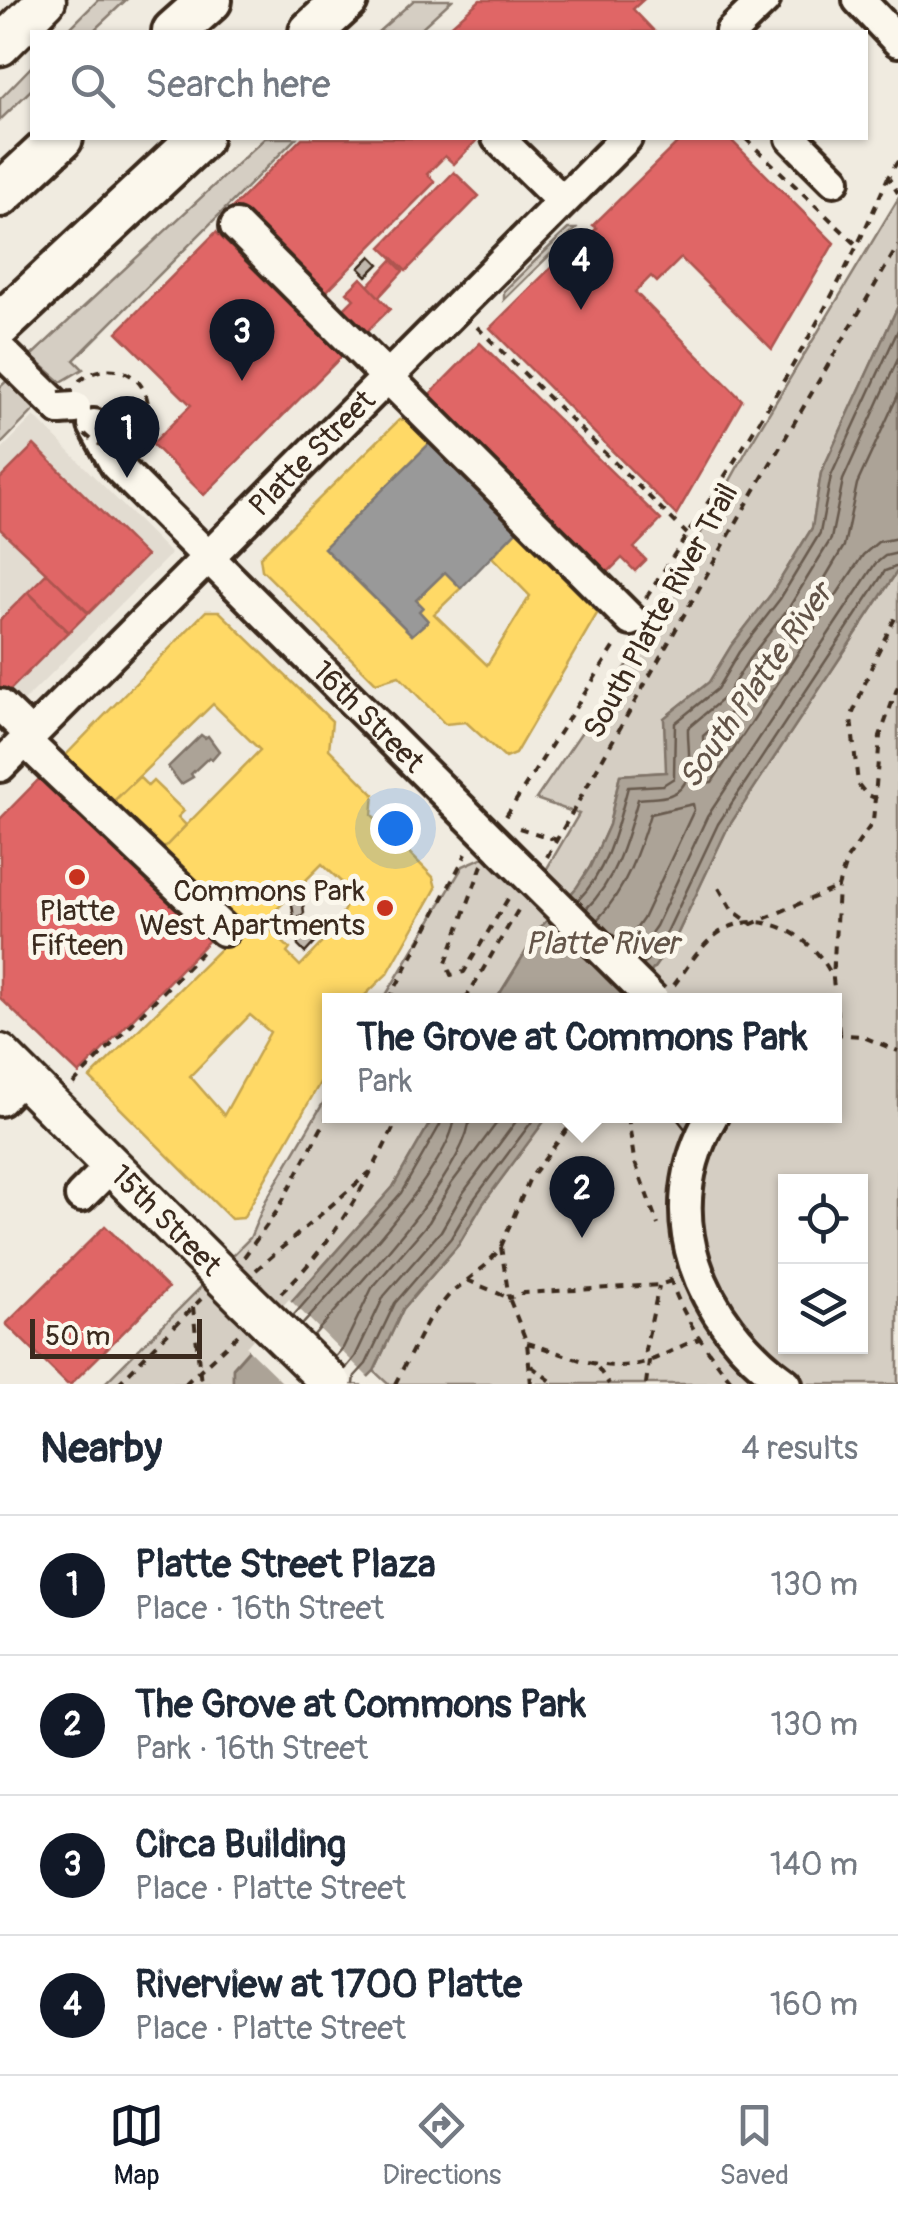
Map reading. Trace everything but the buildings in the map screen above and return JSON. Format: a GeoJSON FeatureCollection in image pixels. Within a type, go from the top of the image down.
{"type":"FeatureCollection","features":[{"type":"Feature","properties":{"kind":"highway"},"geometry":{"type":"LineString","coordinates":[[162,30],[188,0]]}},
{"type":"Feature","properties":{"kind":"highway"},"geometry":{"type":"LineString","coordinates":[[176,30],[210,0]]}},
{"type":"Feature","properties":{"kind":"highway"},"geometry":{"type":"LineString","coordinates":[[313,30],[346,0]]}},
{"type":"Feature","properties":{"kind":"highway"},"geometry":{"type":"LineString","coordinates":[[0,195],[58,140]]}},
{"type":"Feature","properties":{"kind":"highway"},"geometry":{"type":"LineString","coordinates":[[0,325],[198,140]]}},
{"type":"Feature","properties":{"kind":"highway"},"geometry":{"type":"LineString","coordinates":[[0,347],[86,246]]}},
{"type":"Feature","properties":{"kind":"main road"},"geometry":{"type":"LineString","coordinates":[[0,46],[30,5]]}},
{"type":"Feature","properties":{"kind":"main road","name":"15th Street"},"geometry":{"type":"LineString","coordinates":[[8,1077],[113,1164],[255,1300],[332,1384]]}},
{"type":"Feature","properties":{"kind":"street"},"geometry":{"type":"LineString","coordinates":[[733,30],[764,0]]}},
{"type":"Feature","properties":{"kind":"street"},"geometry":{"type":"LineString","coordinates":[[859,0],[898,41]]}},
{"type":"Feature","properties":{"kind":"street"},"geometry":{"type":"LineString","coordinates":[[500,140],[562,202]]}},
{"type":"Feature","properties":{"kind":"street","name":"Platte Street"},"geometry":{"type":"LineString","coordinates":[[0,766],[624,140]]}},
{"type":"Feature","properties":{"kind":"street"},"geometry":{"type":"LineString","coordinates":[[794,140],[834,180]]}},
{"type":"Feature","properties":{"kind":"street"},"geometry":{"type":"LineString","coordinates":[[236,226],[632,620]]}},
{"type":"Feature","properties":{"kind":"street","name":"16th Street"},"geometry":{"type":"LineString","coordinates":[[0,347],[76,414],[116,465],[207,556],[659,993]]}},
{"type":"Feature","properties":{"kind":"street"},"geometry":{"type":"LineString","coordinates":[[0,705],[28,738],[224,930]]}},
{"type":"Feature","properties":{"kind":"street"},"geometry":{"type":"LineString","coordinates":[[709,1123],[692,1160],[686,1197],[696,1271],[731,1334],[752,1358],[786,1384]]}},
{"type":"Feature","properties":{"kind":"street"},"geometry":{"type":"LineString","coordinates":[[81,1196],[113,1164]]}},
{"type":"Feature","properties":{"kind":"path"},"geometry":{"type":"LineString","coordinates":[[746,140],[859,247]]}},
{"type":"Feature","properties":{"kind":"path"},"geometry":{"type":"LineString","coordinates":[[393,993],[498,836],[810,338],[859,247],[898,161]]}},
{"type":"Feature","properties":{"kind":"path"},"geometry":{"type":"LineString","coordinates":[[888,176],[898,194]]}},
{"type":"Feature","properties":{"kind":"path","name":"South Platte River Trail"},"geometry":{"type":"LineString","coordinates":[[540,871],[898,246]]}},
{"type":"Feature","properties":{"kind":"path"},"geometry":{"type":"LineString","coordinates":[[456,306],[687,534]]}},
{"type":"Feature","properties":{"kind":"path"},"geometry":{"type":"LineString","coordinates":[[76,414],[91,440],[102,446],[125,446],[146,428]]}},
{"type":"Feature","properties":{"kind":"path"},"geometry":{"type":"LineString","coordinates":[[878,799],[866,794],[858,784],[851,718],[898,612]]}},
{"type":"Feature","properties":{"kind":"path"},"geometry":{"type":"LineString","coordinates":[[834,993],[838,887],[847,859],[873,822],[878,799],[880,736],[898,686]]}},
{"type":"Feature","properties":{"kind":"path"},"geometry":{"type":"LineString","coordinates":[[498,836],[558,840]]}},
{"type":"Feature","properties":{"kind":"path"},"geometry":{"type":"LineString","coordinates":[[469,993],[522,901],[509,897],[464,972],[455,976],[448,972],[446,963],[498,836]]}},
{"type":"Feature","properties":{"kind":"path"},"geometry":{"type":"LineString","coordinates":[[752,924],[838,887]]}},
{"type":"Feature","properties":{"kind":"path"},"geometry":{"type":"LineString","coordinates":[[719,888],[732,910],[752,924]]}},
{"type":"Feature","properties":{"kind":"path"},"geometry":{"type":"LineString","coordinates":[[663,993],[701,949],[735,924],[772,923],[792,931],[823,959],[833,978]]}},
{"type":"Feature","properties":{"kind":"path"},"geometry":{"type":"LineString","coordinates":[[73,1084],[224,930]]}},
{"type":"Feature","properties":{"kind":"path"},"geometry":{"type":"LineString","coordinates":[[842,1034],[872,1039],[898,1051]]}},
{"type":"Feature","properties":{"kind":"path"},"geometry":{"type":"LineString","coordinates":[[244,1257],[277,1212],[324,1123]]}},
{"type":"Feature","properties":{"kind":"path"},"geometry":{"type":"LineString","coordinates":[[255,1300],[309,1267],[375,1168],[396,1123]]}},
{"type":"Feature","properties":{"kind":"path"},"geometry":{"type":"LineString","coordinates":[[394,1384],[428,1320],[501,1247],[529,1180],[572,1123]]}},
{"type":"Feature","properties":{"kind":"path"},"geometry":{"type":"LineString","coordinates":[[185,1384],[202,1370],[344,1191],[375,1168]]}},
{"type":"Feature","properties":{"kind":"path"},"geometry":{"type":"LineString","coordinates":[[501,1247],[509,1298],[527,1343],[531,1384]]}},
{"type":"Feature","properties":{"kind":"path"},"geometry":{"type":"LineString","coordinates":[[466,1279],[509,1298],[524,1292],[671,1281]]}},
{"type":"Feature","properties":{"kind":"path"},"geometry":{"type":"LineString","coordinates":[[646,1384],[649,1361],[645,1350],[659,1284]]}},
{"type":"Feature","properties":{"kind":"path"},"geometry":{"type":"LineString","coordinates":[[118,1384],[201,1300]]}},
{"type":"Feature","properties":{"kind":"path"},"geometry":{"type":"LineString","coordinates":[[194,1307],[202,1370],[200,1384]]}},
{"type":"Feature","properties":{"kind":"path"},"geometry":{"type":"LineString","coordinates":[[527,1343],[598,1368],[649,1361],[675,1346],[700,1339]]}},
{"type":"Feature","properties":{"kind":"path"},"geometry":{"type":"LineString","coordinates":[[530,1366],[555,1384]]}},
{"type":"Feature","properties":{"kind":"path"},"geometry":{"type":"LineString","coordinates":[[598,1368],[609,1384]]}},
{"type":"Feature","properties":{"kind":"shaded area"},"geometry":{"type":"Polygon","coordinates":[[[98,0],[126,0],[94,30],[68,30],[98,0]]]}},
{"type":"Feature","properties":{"kind":"shaded area"},"geometry":{"type":"Polygon","coordinates":[[[414,0],[452,0],[419,30],[380,30],[414,0]]]}},
{"type":"Feature","properties":{"kind":"shaded area"},"geometry":{"type":"Polygon","coordinates":[[[30,68],[30,91],[0,120],[0,99],[30,68]]]}},
{"type":"Feature","properties":{"kind":"shaded area"},"geometry":{"type":"Polygon","coordinates":[[[263,140],[294,140],[74,360],[83,369],[61,382],[31,356],[263,140]]]}},
{"type":"Feature","properties":{"kind":"shaded area"},"geometry":{"type":"Polygon","coordinates":[[[898,199],[898,306],[821,473],[812,528],[709,683],[664,718],[667,772],[620,775],[609,825],[590,867],[541,927],[500,993],[387,993],[463,866],[493,853],[532,894],[579,814],[536,799],[630,661],[751,443],[898,199]]]}},
{"type":"Feature","properties":{"kind":"shaded area"},"geometry":{"type":"Polygon","coordinates":[[[568,229],[576,229],[504,300],[504,291],[568,229]]]}},
{"type":"Feature","properties":{"kind":"shaded area"},"geometry":{"type":"Polygon","coordinates":[[[11,377],[39,405],[0,445],[0,387],[11,377]]]}},
{"type":"Feature","properties":{"kind":"shaded area"},"geometry":{"type":"Polygon","coordinates":[[[34,416],[171,554],[0,725],[0,451],[34,416]]]}},
{"type":"Feature","properties":{"kind":"shaded area"},"geometry":{"type":"Polygon","coordinates":[[[898,570],[898,1384],[388,1384],[374,1371],[403,1309],[459,1244],[482,1205],[543,1123],[842,1123],[842,993],[636,993],[676,937],[727,829],[898,570]]]}},
{"type":"Feature","properties":{"kind":"shaded area"},"geometry":{"type":"Polygon","coordinates":[[[322,1105],[322,1123],[430,1123],[393,1187],[233,1367],[233,1384],[104,1384],[250,1238],[266,1200],[322,1105]]]}},
{"type":"Feature","properties":{"kind":"water","name":"Platte River"},"geometry":{"type":"Polygon","coordinates":[[[898,306],[898,570],[727,829],[676,937],[636,993],[500,993],[541,927],[590,867],[609,825],[620,775],[666,772],[664,718],[709,682],[772,593],[812,528],[821,473],[898,306]]]}},
{"type":"Feature","properties":{"kind":"water"},"geometry":{"type":"Polygon","coordinates":[[[201,735],[208,736],[219,751],[181,784],[168,767],[201,735]]]}},
{"type":"Feature","properties":{"kind":"water"},"geometry":{"type":"Polygon","coordinates":[[[430,1123],[543,1123],[482,1205],[459,1244],[403,1309],[374,1371],[361,1384],[233,1384],[233,1368],[393,1187],[430,1123]]]}},
{"type":"Feature","properties":{"kind":"pier"},"geometry":{"type":"Polygon","coordinates":[[[289,1299],[371,1380],[368,1384],[284,1384],[246,1347],[289,1299]]]}},
{"type":"Feature","properties":{"kind":"place","name":"Riverview at 1700 Platte"},"geometry":{"type":"Point","coordinates":[581,310]}},
{"type":"Feature","properties":{"kind":"place","name":"Circa Building"},"geometry":{"type":"Point","coordinates":[242,381]}},
{"type":"Feature","properties":{"kind":"place","name":"Platte Street Plaza"},"geometry":{"type":"Point","coordinates":[127,478]}},
{"type":"Feature","properties":{"kind":"place","name":"Platte Fifteen"},"geometry":{"type":"Point","coordinates":[77,877]}},
{"type":"Feature","properties":{"kind":"place","name":"Commons Park West Apartments"},"geometry":{"type":"Point","coordinates":[385,908]}},
{"type":"Feature","properties":{"kind":"place","name":"The Grove at Commons Park"},"geometry":{"type":"Point","coordinates":[582,1238]}},
{"type":"Feature","properties":{"kind":"water label","name":"South Platte River"},"geometry":{"type":"Point","coordinates":[756,686]}}]}
